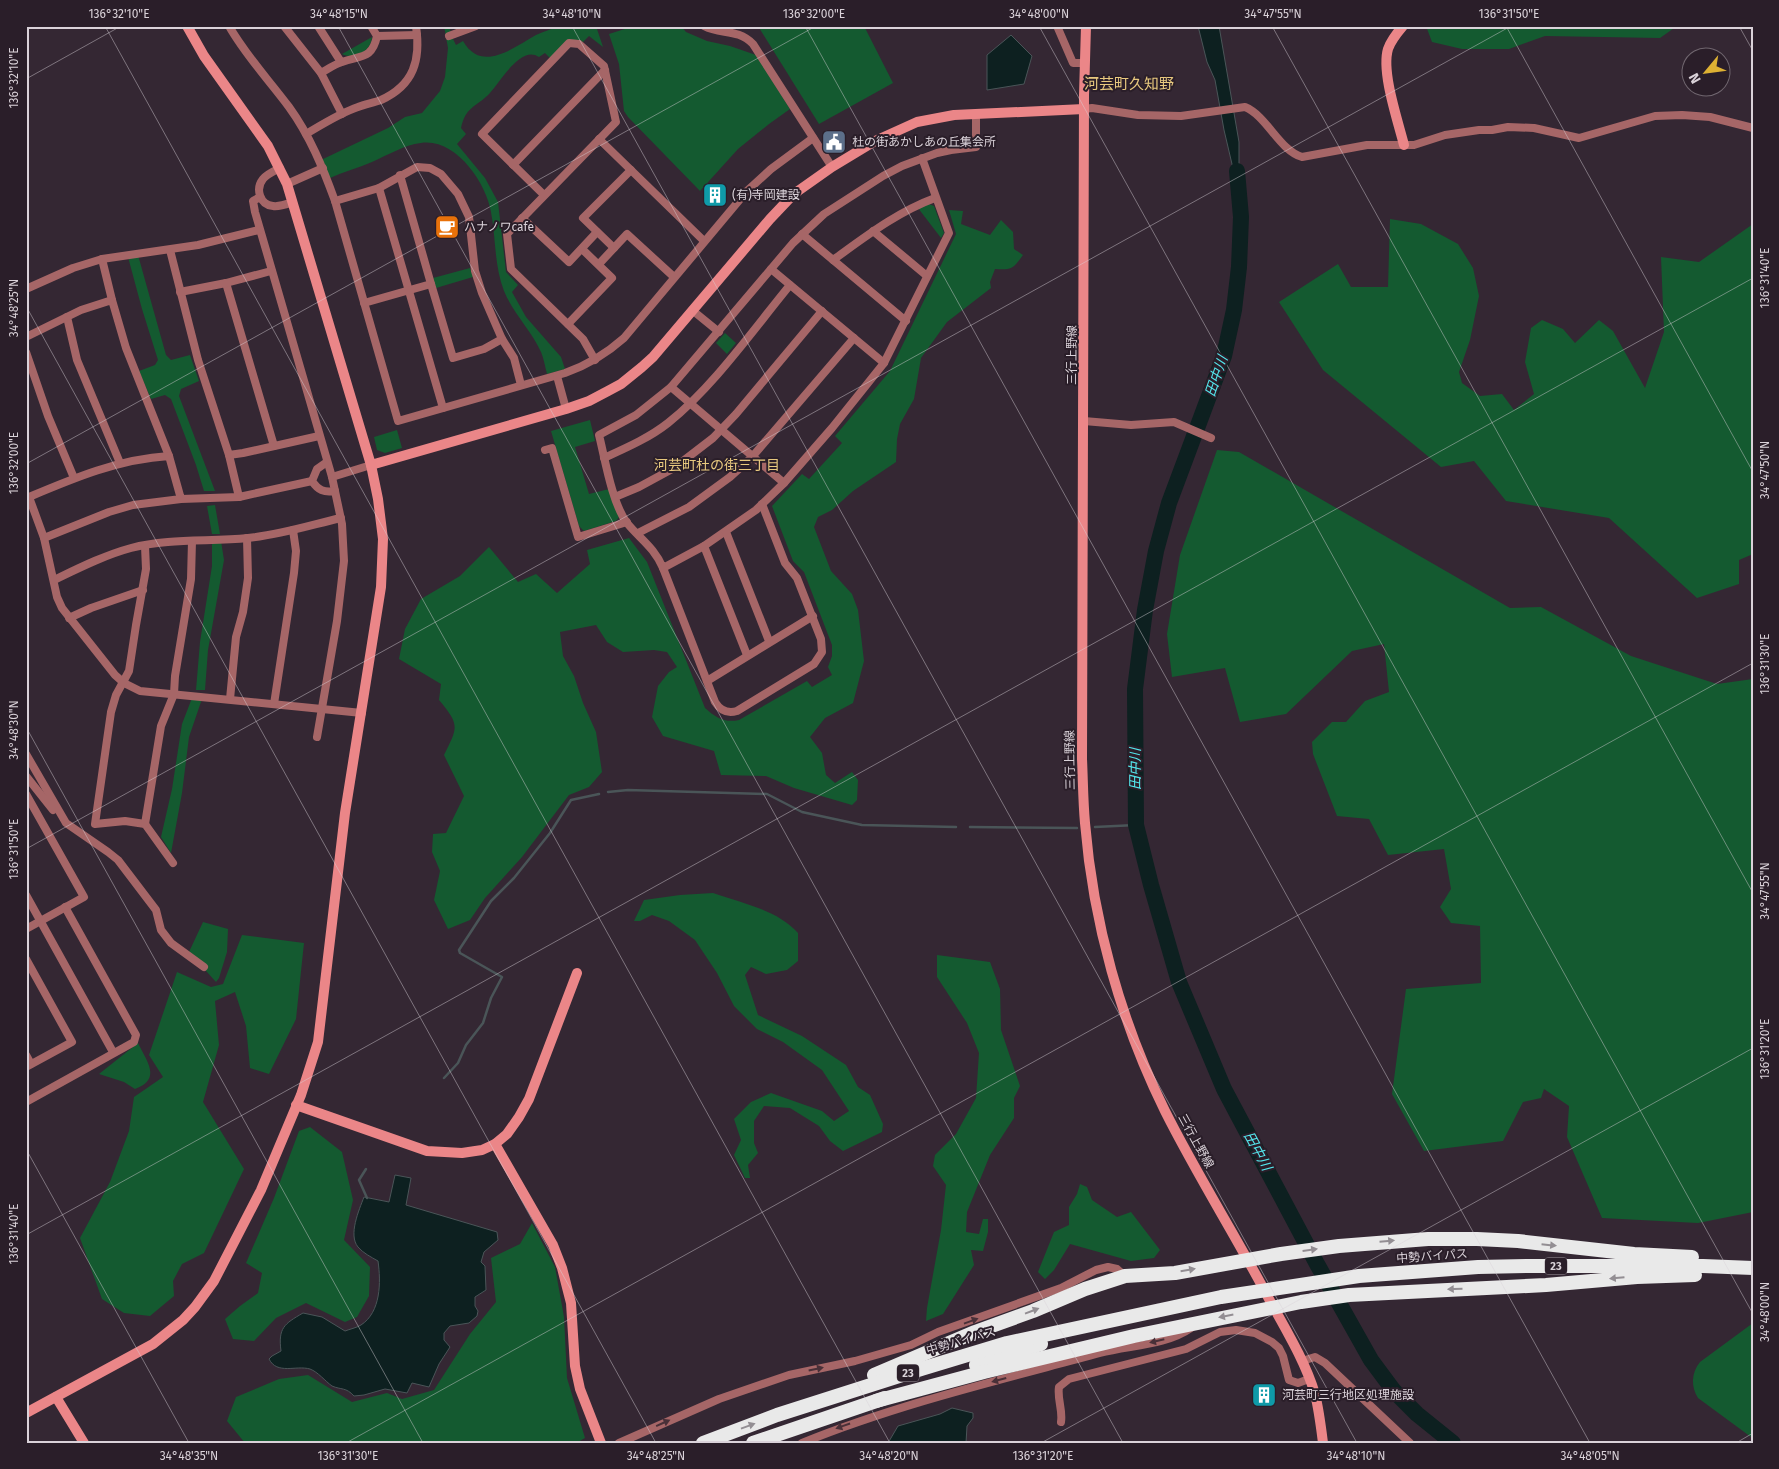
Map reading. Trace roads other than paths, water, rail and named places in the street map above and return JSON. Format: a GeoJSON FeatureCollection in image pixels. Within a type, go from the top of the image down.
{"type":"FeatureCollection","features":[{"type":"Feature","properties":{"kind":"highway"},"geometry":{"type":"LineString","coordinates":[[777,1415],[975,1332],[1033,1311],[1085,1289],[1125,1276],[1175,1273],[1281,1254],[1399,1240],[1478,1239],[1634,1254],[1753,1261]]}},
{"type":"Feature","properties":{"kind":"highway","name":"中勢バイパス"},"geometry":{"type":"LineString","coordinates":[[703,1443],[777,1415],[920,1368],[1007,1344],[1221,1297],[1359,1276],[1478,1267],[1703,1266],[1753,1268]]}},
{"type":"Feature","properties":{"kind":"highway"},"geometry":{"type":"LineString","coordinates":[[876,1401],[984,1372],[1201,1321],[1300,1302],[1349,1295],[1546,1285],[1637,1276],[1753,1274]]}},
{"type":"Feature","properties":{"kind":"highway","name":"中勢バイパス"},"geometry":{"type":"LineString","coordinates":[[753,1443],[983,1363],[1118,1319]]}},
{"type":"Feature","properties":{"kind":"street"},"geometry":{"type":"LineString","coordinates":[[26,1413],[153,1344],[184,1320],[214,1282],[261,1190],[307,1080],[318,1042],[345,813],[378,612],[383,560],[381,517],[371,465],[293,202],[280,168],[255,127],[204,56],[187,26]]}},
{"type":"Feature","properties":{"kind":"street"},"geometry":{"type":"LineString","coordinates":[[229,26],[289,108],[306,134],[323,168],[335,201],[398,421],[557,376],[587,365],[612,349],[624,338],[736,203],[783,159],[813,138]]}},
{"type":"Feature","properties":{"kind":"street"},"geometry":{"type":"LineString","coordinates":[[284,26],[321,73],[342,114]]}},
{"type":"Feature","properties":{"kind":"street"},"geometry":{"type":"LineString","coordinates":[[318,26],[341,62]]}},
{"type":"Feature","properties":{"kind":"street"},"geometry":{"type":"LineString","coordinates":[[321,73],[341,62],[366,55],[373,49],[377,36],[371,26]]}},
{"type":"Feature","properties":{"kind":"street"},"geometry":{"type":"LineString","coordinates":[[306,134],[342,114],[387,97],[406,82],[418,57],[416,26]]}},
{"type":"Feature","properties":{"kind":"street"},"geometry":{"type":"LineString","coordinates":[[449,36],[476,26]]}},
{"type":"Feature","properties":{"kind":"street"},"geometry":{"type":"LineString","coordinates":[[704,26],[735,33],[749,40],[832,167]]}},
{"type":"Feature","properties":{"kind":"street"},"geometry":{"type":"LineString","coordinates":[[1057,26],[1073,63],[1085,63]]}},
{"type":"Feature","properties":{"kind":"street","name":"三行上野線"},"geometry":{"type":"LineString","coordinates":[[1086,26],[1084,109],[1082,759],[1085,821],[1093,888],[1118,995],[1148,1074],[1180,1140],[1249,1260],[1302,1361],[1315,1396],[1323,1443]]}},
{"type":"Feature","properties":{"kind":"street"},"geometry":{"type":"LineString","coordinates":[[1403,26],[1391,41],[1387,63],[1389,85],[1404,145]]}},
{"type":"Feature","properties":{"kind":"street"},"geometry":{"type":"LineString","coordinates":[[377,36],[418,35]]}},
{"type":"Feature","properties":{"kind":"street"},"geometry":{"type":"LineString","coordinates":[[544,195],[482,134],[570,43],[579,44],[604,66],[616,122],[507,234],[511,269],[583,339],[595,360]]}},
{"type":"Feature","properties":{"kind":"street"},"geometry":{"type":"LineString","coordinates":[[513,165],[605,70]]}},
{"type":"Feature","properties":{"kind":"street"},"geometry":{"type":"LineString","coordinates":[[332,477],[566,409],[589,401],[608,391],[635,373],[653,357],[776,212],[798,191],[832,167],[887,134],[910,124],[949,115],[1092,108],[1138,115],[1181,116],[1242,107],[1250,110],[1293,153],[1302,157],[1367,145],[1421,143],[1445,135],[1508,127],[1534,128],[1579,138],[1655,116],[1710,117],[1753,128]]}},
{"type":"Feature","properties":{"kind":"street"},"geometry":{"type":"LineString","coordinates":[[762,504],[785,563],[798,578],[823,646],[820,658],[814,664],[737,712],[727,712],[718,706],[659,558],[627,522],[615,497],[599,435],[636,415],[671,387],[771,268],[802,234],[824,214],[902,166],[951,150],[976,147],[976,114]]}},
{"type":"Feature","properties":{"kind":"street"},"geometry":{"type":"LineString","coordinates":[[599,139],[704,241]]}},
{"type":"Feature","properties":{"kind":"street"},"geometry":{"type":"LineString","coordinates":[[663,568],[726,532],[762,504],[784,483],[832,428],[884,363],[949,233],[922,158]]}},
{"type":"Feature","properties":{"kind":"street"},"geometry":{"type":"LineString","coordinates":[[335,201],[379,188],[417,167],[430,168],[441,174],[458,194],[469,217],[475,271],[482,293],[502,339],[514,358],[521,385]]}},
{"type":"Feature","properties":{"kind":"street"},"geometry":{"type":"LineString","coordinates":[[280,168],[261,182],[260,197],[266,204],[274,207],[293,202]]}},
{"type":"Feature","properties":{"kind":"street"},"geometry":{"type":"LineString","coordinates":[[287,184],[323,168]]}},
{"type":"Feature","properties":{"kind":"street"},"geometry":{"type":"LineString","coordinates":[[614,248],[583,218],[631,170]]}},
{"type":"Feature","properties":{"kind":"street"},"geometry":{"type":"LineString","coordinates":[[400,175],[453,358],[484,349],[502,339]]}},
{"type":"Feature","properties":{"kind":"street"},"geometry":{"type":"LineString","coordinates":[[379,188],[442,408]]}},
{"type":"Feature","properties":{"kind":"street"},"geometry":{"type":"LineString","coordinates":[[260,197],[253,201],[260,230],[332,477],[341,518],[344,561],[337,621],[317,737]]}},
{"type":"Feature","properties":{"kind":"street"},"geometry":{"type":"LineString","coordinates":[[833,260],[873,231],[916,205],[935,198]]}},
{"type":"Feature","properties":{"kind":"street"},"geometry":{"type":"LineString","coordinates":[[522,218],[569,262],[597,232]]}},
{"type":"Feature","properties":{"kind":"street"},"geometry":{"type":"LineString","coordinates":[[26,289],[72,268],[102,259],[214,242],[260,230]]}},
{"type":"Feature","properties":{"kind":"street"},"geometry":{"type":"LineString","coordinates":[[873,231],[928,276]]}},
{"type":"Feature","properties":{"kind":"street"},"geometry":{"type":"LineString","coordinates":[[599,264],[627,234],[674,277]]}},
{"type":"Feature","properties":{"kind":"street"},"geometry":{"type":"LineString","coordinates":[[802,234],[906,321]]}},
{"type":"Feature","properties":{"kind":"street"},"geometry":{"type":"LineString","coordinates":[[568,324],[612,278],[582,249]]}},
{"type":"Feature","properties":{"kind":"street"},"geometry":{"type":"LineString","coordinates":[[170,250],[198,360],[229,455],[239,497]]}},
{"type":"Feature","properties":{"kind":"street"},"geometry":{"type":"LineString","coordinates":[[102,259],[126,348],[169,456],[181,499]]}},
{"type":"Feature","properties":{"kind":"street"},"geometry":{"type":"LineString","coordinates":[[771,268],[884,363]]}},
{"type":"Feature","properties":{"kind":"street"},"geometry":{"type":"LineString","coordinates":[[180,292],[226,283],[271,270]]}},
{"type":"Feature","properties":{"kind":"street"},"geometry":{"type":"LineString","coordinates":[[226,283],[274,446]]}},
{"type":"Feature","properties":{"kind":"street"},"geometry":{"type":"LineString","coordinates":[[364,303],[431,284]]}},
{"type":"Feature","properties":{"kind":"street"},"geometry":{"type":"LineString","coordinates":[[604,458],[644,439],[690,404],[790,285]]}},
{"type":"Feature","properties":{"kind":"street"},"geometry":{"type":"LineString","coordinates":[[26,337],[81,310],[112,300]]}},
{"type":"Feature","properties":{"kind":"street"},"geometry":{"type":"LineString","coordinates":[[692,310],[718,332]]}},
{"type":"Feature","properties":{"kind":"street"},"geometry":{"type":"LineString","coordinates":[[615,497],[639,487],[674,468],[720,430],[822,311]]}},
{"type":"Feature","properties":{"kind":"street"},"geometry":{"type":"LineString","coordinates":[[67,317],[77,360],[120,464]]}},
{"type":"Feature","properties":{"kind":"street"},"geometry":{"type":"LineString","coordinates":[[638,533],[666,520],[703,498],[730,478],[752,457],[854,338]]}},
{"type":"Feature","properties":{"kind":"street"},"geometry":{"type":"LineString","coordinates":[[26,352],[40,394],[74,478]]}},
{"type":"Feature","properties":{"kind":"street"},"geometry":{"type":"LineString","coordinates":[[557,376],[566,409]]}},
{"type":"Feature","properties":{"kind":"street"},"geometry":{"type":"LineString","coordinates":[[671,387],[784,483]]}},
{"type":"Feature","properties":{"kind":"street"},"geometry":{"type":"LineString","coordinates":[[1084,421],[1132,425],[1174,422],[1211,438]]}},
{"type":"Feature","properties":{"kind":"street"},"geometry":{"type":"LineString","coordinates":[[229,455],[319,436]]}},
{"type":"Feature","properties":{"kind":"street"},"geometry":{"type":"LineString","coordinates":[[545,450],[552,448],[578,537],[627,522]]}},
{"type":"Feature","properties":{"kind":"street"},"geometry":{"type":"LineString","coordinates":[[169,456],[120,464],[28,493],[44,538],[57,597],[69,618],[115,675],[124,683],[140,691],[362,713]]}},
{"type":"Feature","properties":{"kind":"street"},"geometry":{"type":"LineString","coordinates":[[312,481],[317,469],[327,462]]}},
{"type":"Feature","properties":{"kind":"street"},"geometry":{"type":"LineString","coordinates":[[44,538],[124,508],[152,502],[239,497],[312,481]]}},
{"type":"Feature","properties":{"kind":"street"},"geometry":{"type":"LineString","coordinates":[[312,481],[316,487],[324,492],[335,490]]}},
{"type":"Feature","properties":{"kind":"street"},"geometry":{"type":"LineString","coordinates":[[54,580],[102,558],[132,548],[164,542],[247,538],[293,530],[341,518]]}},
{"type":"Feature","properties":{"kind":"street"},"geometry":{"type":"LineString","coordinates":[[274,704],[294,572],[296,551],[293,530]]}},
{"type":"Feature","properties":{"kind":"street"},"geometry":{"type":"LineString","coordinates":[[726,532],[769,641]]}},
{"type":"Feature","properties":{"kind":"street"},"geometry":{"type":"LineString","coordinates":[[230,699],[236,637],[248,578],[247,538]]}},
{"type":"Feature","properties":{"kind":"street"},"geometry":{"type":"LineString","coordinates":[[173,863],[145,824],[161,726],[174,694],[175,676],[191,579],[192,541]]}},
{"type":"Feature","properties":{"kind":"street"},"geometry":{"type":"LineString","coordinates":[[145,546],[146,569],[129,671],[116,695],[111,712],[95,824],[125,821],[145,824]]}},
{"type":"Feature","properties":{"kind":"street"},"geometry":{"type":"LineString","coordinates":[[704,546],[748,655]]}},
{"type":"Feature","properties":{"kind":"street"},"geometry":{"type":"LineString","coordinates":[[69,618],[91,608],[143,590]]}},
{"type":"Feature","properties":{"kind":"street"},"geometry":{"type":"LineString","coordinates":[[707,681],[812,616]]}},
{"type":"Feature","properties":{"kind":"street"},"geometry":{"type":"LineString","coordinates":[[26,754],[66,823]]}},
{"type":"Feature","properties":{"kind":"street"},"geometry":{"type":"LineString","coordinates":[[26,776],[66,823],[118,860],[156,910],[161,930],[171,943],[204,967]]}},
{"type":"Feature","properties":{"kind":"street"},"geometry":{"type":"LineString","coordinates":[[26,794],[84,897],[26,929]]}},
{"type":"Feature","properties":{"kind":"street"},"geometry":{"type":"LineString","coordinates":[[26,894],[113,1052]]}},
{"type":"Feature","properties":{"kind":"street"},"geometry":{"type":"LineString","coordinates":[[26,1102],[134,1042],[136,1035],[65,908]]}},
{"type":"Feature","properties":{"kind":"street"},"geometry":{"type":"LineString","coordinates":[[26,959],[72,1042],[29,1066],[26,1055]]}},
{"type":"Feature","properties":{"kind":"street"},"geometry":{"type":"LineString","coordinates":[[296,1105],[427,1151],[462,1153],[482,1150],[495,1144],[506,1134],[519,1117],[529,1099],[577,973]]}},
{"type":"Feature","properties":{"kind":"street"},"geometry":{"type":"LineString","coordinates":[[495,1144],[552,1245],[562,1268],[571,1302],[575,1366],[580,1389],[601,1443]]}},
{"type":"Feature","properties":{"kind":"street"},"geometry":{"type":"LineString","coordinates":[[618,1443],[712,1402],[780,1378],[855,1361],[911,1345],[938,1332],[1061,1288],[1096,1270],[1108,1267],[1117,1269],[1125,1276]]}},
{"type":"Feature","properties":{"kind":"street"},"geometry":{"type":"LineString","coordinates":[[802,1443],[876,1415],[939,1396],[1102,1352],[1175,1337],[1201,1321]]}},
{"type":"Feature","properties":{"kind":"street"},"geometry":{"type":"LineString","coordinates":[[1061,1422],[1062,1411],[1058,1395],[1059,1387],[1069,1379],[1186,1349],[1220,1332],[1236,1330],[1255,1333],[1279,1348],[1289,1380],[1298,1383],[1309,1379]]}},
{"type":"Feature","properties":{"kind":"street"},"geometry":{"type":"LineString","coordinates":[[1302,1361],[1315,1357],[1325,1363],[1410,1443]]}},
{"type":"Feature","properties":{"kind":"street"},"geometry":{"type":"LineString","coordinates":[[56,1397],[84,1443]]}},
{"type":"Feature","properties":{"kind":"waterway","name":"田中川"},"geometry":{"type":"LineString","coordinates":[[1237,171],[1241,217],[1239,267],[1234,310],[1224,356],[1169,503],[1156,551],[1145,610],[1135,689],[1136,825],[1179,982],[1224,1089],[1317,1264],[1371,1360],[1394,1391],[1417,1414],[1453,1443]]}},
{"type":"Feature","properties":{"kind":"waterway"},"geometry":{"type":"LineString","coordinates":[[608,792],[628,790],[767,794],[802,812],[862,825],[956,827]]}},
{"type":"Feature","properties":{"kind":"waterway"},"geometry":{"type":"LineString","coordinates":[[444,1078],[458,1063],[466,1045],[483,1023],[491,998],[502,977],[460,953],[459,950],[491,901],[514,878],[550,833],[571,800],[599,794]]}},
{"type":"Feature","properties":{"kind":"waterway"},"geometry":{"type":"LineString","coordinates":[[1095,827],[1136,825]]}},
{"type":"Feature","properties":{"kind":"waterway"},"geometry":{"type":"LineString","coordinates":[[970,827],[1077,828]]}},
{"type":"Feature","properties":{"kind":"waterway"},"geometry":{"type":"LineString","coordinates":[[366,1169],[359,1180],[367,1198]]}},
{"type":"Feature","properties":{"kind":"place","name":"杜の街あかしあの丘集会所"},"geometry":{"type":"Point","coordinates":[834,142]}},
{"type":"Feature","properties":{"kind":"place","name":"(有)寺岡建設"},"geometry":{"type":"Point","coordinates":[715,195]}},
{"type":"Feature","properties":{"kind":"place","name":"ハナノワcafe"},"geometry":{"type":"Point","coordinates":[447,227]}},
{"type":"Feature","properties":{"kind":"place","name":"河芸町三行地区処理施設"},"geometry":{"type":"Point","coordinates":[1264,1395]}},
{"type":"Feature","properties":{"kind":"district","name":"河芸町久知野"},"geometry":{"type":"Point","coordinates":[1129,84]}},
{"type":"Feature","properties":{"kind":"district","name":"河芸町杜の街三丁目"},"geometry":{"type":"Point","coordinates":[717,465]}}]}
